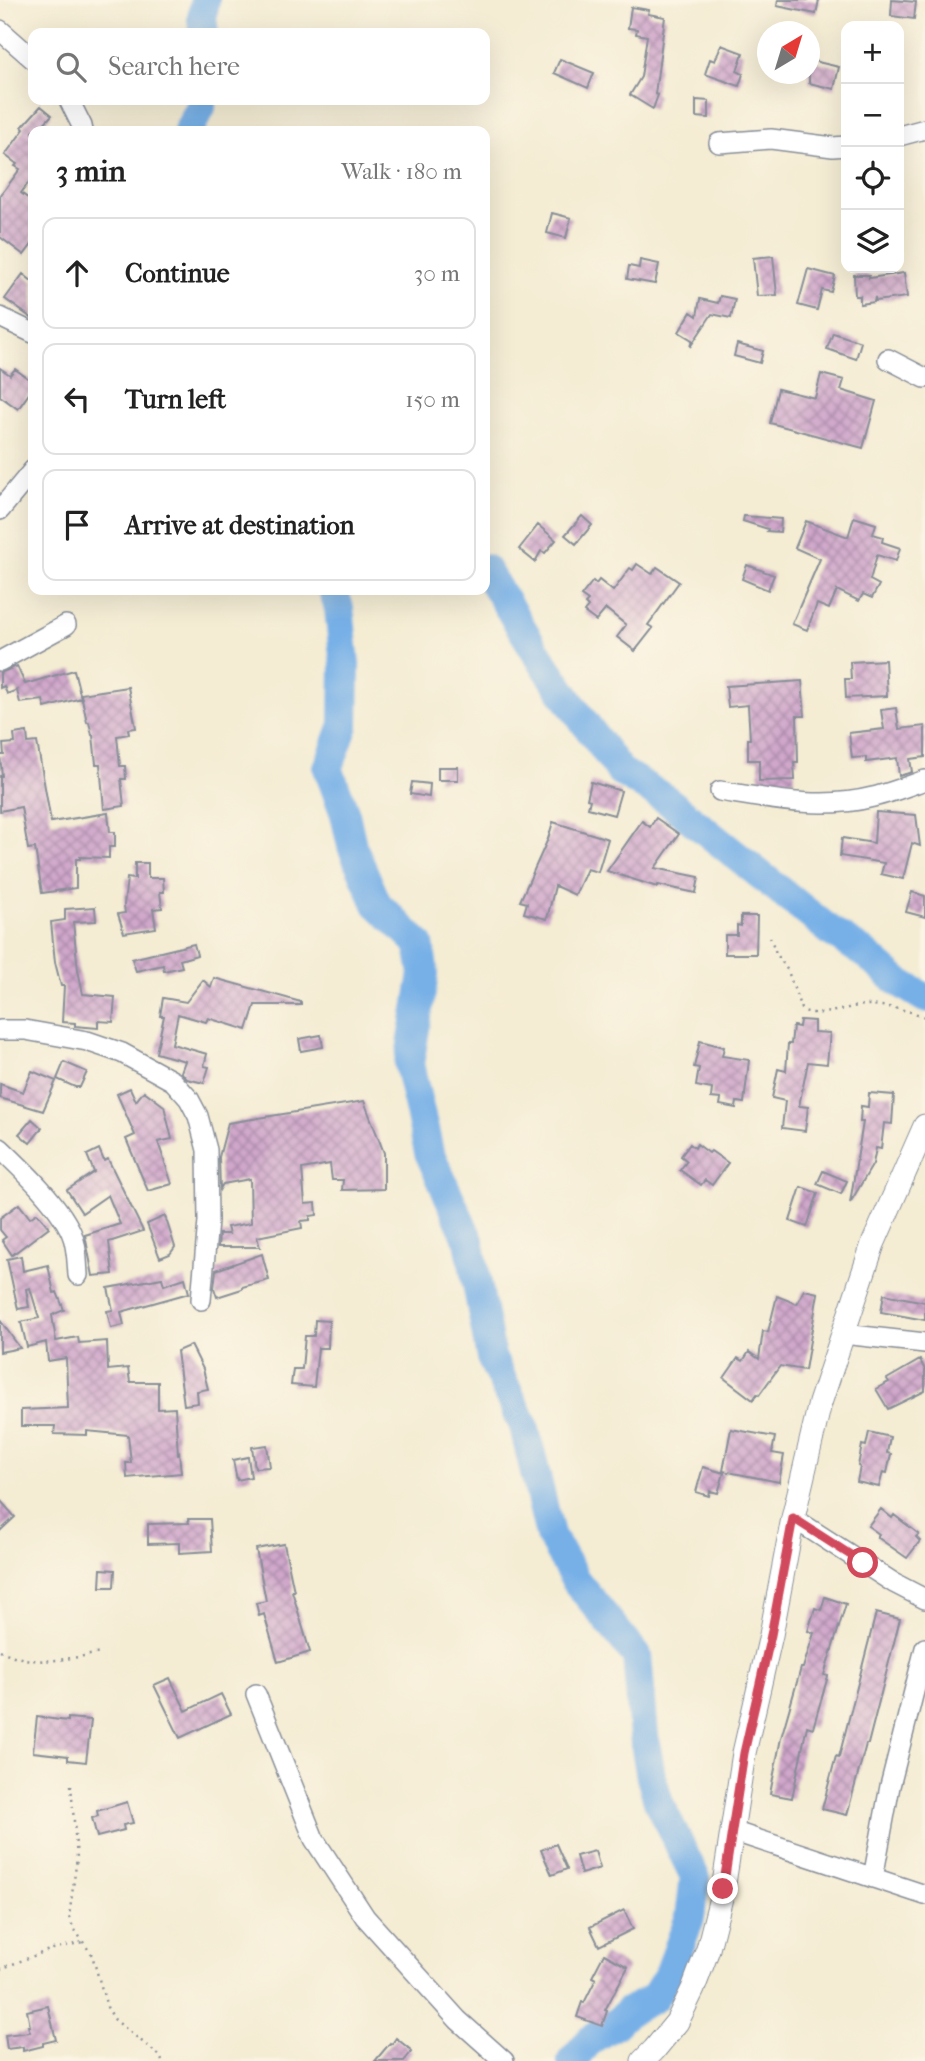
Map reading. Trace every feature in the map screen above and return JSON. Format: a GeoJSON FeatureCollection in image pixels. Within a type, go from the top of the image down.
{"type":"FeatureCollection","features":[{"type":"Feature","properties":{"kind":"street"},"geometry":{"type":"LineString","coordinates":[[0,30],[28,55]]}},
{"type":"Feature","properties":{"kind":"street"},"geometry":{"type":"LineString","coordinates":[[72,105],[82,126]]}},
{"type":"Feature","properties":{"kind":"street"},"geometry":{"type":"LineString","coordinates":[[904,135],[925,129]]}},
{"type":"Feature","properties":{"kind":"street"},"geometry":{"type":"LineString","coordinates":[[719,143],[771,139],[841,146]]}},
{"type":"Feature","properties":{"kind":"street"},"geometry":{"type":"LineString","coordinates":[[0,317],[28,331]]}},
{"type":"Feature","properties":{"kind":"street"},"geometry":{"type":"LineString","coordinates":[[888,359],[925,378]]}},
{"type":"Feature","properties":{"kind":"street"},"geometry":{"type":"LineString","coordinates":[[0,510],[28,476]]}},
{"type":"Feature","properties":{"kind":"street"},"geometry":{"type":"LineString","coordinates":[[0,661],[66,625]]}},
{"type":"Feature","properties":{"kind":"street"},"geometry":{"type":"LineString","coordinates":[[720,791],[785,801],[839,802],[871,798],[925,780]]}},
{"type":"Feature","properties":{"kind":"street"},"geometry":{"type":"LineString","coordinates":[[0,1030],[25,1030],[87,1041],[122,1053],[173,1080],[189,1099],[198,1116],[207,1150],[208,1221],[201,1300]]}},
{"type":"Feature","properties":{"kind":"street"},"geometry":{"type":"LineString","coordinates":[[643,2061],[677,2022],[708,1949],[723,1889],[744,1753],[820,1403],[873,1244],[925,1126]]}},
{"type":"Feature","properties":{"kind":"street"},"geometry":{"type":"LineString","coordinates":[[0,1149],[52,1203],[71,1232],[77,1252],[78,1275]]}},
{"type":"Feature","properties":{"kind":"street"},"geometry":{"type":"LineString","coordinates":[[843,1334],[925,1343]]}},
{"type":"Feature","properties":{"kind":"street"},"geometry":{"type":"LineString","coordinates":[[793,1518],[925,1600]]}},
{"type":"Feature","properties":{"kind":"street"},"geometry":{"type":"LineString","coordinates":[[873,1878],[890,1786],[925,1648]]}},
{"type":"Feature","properties":{"kind":"street"},"geometry":{"type":"LineString","coordinates":[[256,1694],[314,1839],[365,1917],[458,2020],[504,2061]]}},
{"type":"Feature","properties":{"kind":"street"},"geometry":{"type":"LineString","coordinates":[[732,1831],[925,1895]]}},
{"type":"Feature","properties":{"kind":"path"},"geometry":{"type":"LineString","coordinates":[[770,937],[776,953],[788,971],[802,1009],[806,1012],[825,1013],[869,1005],[925,1017]]}},
{"type":"Feature","properties":{"kind":"path"},"geometry":{"type":"LineString","coordinates":[[0,1650],[13,1657],[33,1661],[101,1653]]}},
{"type":"Feature","properties":{"kind":"path"},"geometry":{"type":"LineString","coordinates":[[71,1785],[77,1858],[69,1917],[72,1927],[92,1955],[107,2007],[115,2020],[160,2056],[162,2061]]}},
{"type":"Feature","properties":{"kind":"path"},"geometry":{"type":"LineString","coordinates":[[0,1969],[49,1950],[83,1942]]}},
{"type":"Feature","properties":{"kind":"building"},"geometry":{"type":"Polygon","coordinates":[[[778,0],[819,0],[816,14],[777,6],[778,0]]]}},
{"type":"Feature","properties":{"kind":"building"},"geometry":{"type":"Polygon","coordinates":[[[892,0],[916,2],[914,19],[891,16],[892,0]]]}},
{"type":"Feature","properties":{"kind":"building"},"geometry":{"type":"Polygon","coordinates":[[[631,7],[649,10],[648,14],[665,17],[655,94],[658,95],[653,109],[630,95],[641,77],[647,36],[636,34],[637,29],[628,28],[631,7]]]}},
{"type":"Feature","properties":{"kind":"building"},"geometry":{"type":"Polygon","coordinates":[[[721,45],[743,53],[737,71],[743,74],[739,86],[705,74],[710,59],[715,61],[721,45]]]}},
{"type":"Feature","properties":{"kind":"building"},"geometry":{"type":"Polygon","coordinates":[[[560,59],[594,73],[588,88],[554,73],[560,59]]]}},
{"type":"Feature","properties":{"kind":"building"},"geometry":{"type":"Polygon","coordinates":[[[820,63],[839,67],[834,89],[813,84],[820,84],[820,63]]]}},
{"type":"Feature","properties":{"kind":"building"},"geometry":{"type":"Polygon","coordinates":[[[696,100],[709,101],[709,118],[696,117],[696,100]]]}},
{"type":"Feature","properties":{"kind":"building"},"geometry":{"type":"Polygon","coordinates":[[[41,106],[52,115],[42,126],[28,126],[28,183],[21,193],[28,198],[28,250],[24,255],[0,237],[0,196],[20,169],[5,155],[24,129],[22,127],[41,106]]]}},
{"type":"Feature","properties":{"kind":"building"},"geometry":{"type":"Polygon","coordinates":[[[552,213],[571,218],[566,238],[547,233],[552,213]]]}},
{"type":"Feature","properties":{"kind":"building"},"geometry":{"type":"Polygon","coordinates":[[[773,256],[777,295],[757,296],[753,258],[773,256]]]}},
{"type":"Feature","properties":{"kind":"building"},"geometry":{"type":"Polygon","coordinates":[[[640,260],[659,264],[655,284],[627,279],[629,266],[639,268],[640,260]]]}},
{"type":"Feature","properties":{"kind":"building"},"geometry":{"type":"Polygon","coordinates":[[[808,269],[835,276],[831,292],[822,290],[817,310],[798,305],[808,269]]]}},
{"type":"Feature","properties":{"kind":"building"},"geometry":{"type":"Polygon","coordinates":[[[904,273],[907,297],[876,301],[875,297],[874,302],[860,304],[860,296],[855,296],[854,275],[869,275],[869,278],[904,273]]]}},
{"type":"Feature","properties":{"kind":"building"},"geometry":{"type":"Polygon","coordinates":[[[23,274],[28,278],[28,315],[5,299],[23,274]]]}},
{"type":"Feature","properties":{"kind":"building"},"geometry":{"type":"Polygon","coordinates":[[[720,296],[735,299],[731,318],[712,314],[690,347],[692,340],[679,332],[691,312],[697,316],[700,299],[718,303],[720,296]]]}},
{"type":"Feature","properties":{"kind":"building"},"geometry":{"type":"Polygon","coordinates":[[[833,333],[861,342],[856,359],[827,349],[833,333]]]}},
{"type":"Feature","properties":{"kind":"building"},"geometry":{"type":"Polygon","coordinates":[[[737,344],[763,351],[760,363],[734,356],[737,344]]]}},
{"type":"Feature","properties":{"kind":"building"},"geometry":{"type":"Polygon","coordinates":[[[0,368],[10,375],[15,369],[28,378],[28,395],[18,409],[0,396],[0,368]]]}},
{"type":"Feature","properties":{"kind":"building"},"geometry":{"type":"Polygon","coordinates":[[[821,374],[844,380],[841,390],[876,401],[863,448],[770,423],[778,389],[815,398],[821,374]]]}},
{"type":"Feature","properties":{"kind":"building"},"geometry":{"type":"Polygon","coordinates":[[[582,516],[592,525],[576,544],[565,535],[582,516]]]}},
{"type":"Feature","properties":{"kind":"building"},"geometry":{"type":"Polygon","coordinates":[[[744,516],[781,519],[780,532],[767,531],[768,529],[743,521],[744,516]]]}},
{"type":"Feature","properties":{"kind":"building"},"geometry":{"type":"Polygon","coordinates":[[[854,517],[876,524],[873,534],[883,537],[882,542],[900,548],[896,561],[877,555],[870,580],[879,585],[872,598],[863,594],[859,601],[837,590],[829,609],[817,604],[807,630],[792,624],[820,559],[795,548],[806,521],[848,537],[854,517]]]}},
{"type":"Feature","properties":{"kind":"building"},"geometry":{"type":"Polygon","coordinates":[[[538,525],[556,540],[545,553],[541,551],[535,562],[519,549],[538,525]]]}},
{"type":"Feature","properties":{"kind":"building"},"geometry":{"type":"Polygon","coordinates":[[[637,564],[652,574],[657,567],[679,582],[648,625],[653,628],[635,651],[617,637],[626,625],[606,609],[596,621],[584,612],[588,601],[581,596],[593,581],[596,584],[599,580],[613,591],[630,568],[633,570],[637,564]]]}},
{"type":"Feature","properties":{"kind":"building"},"geometry":{"type":"Polygon","coordinates":[[[747,565],[774,575],[768,590],[742,579],[747,565]]]}},
{"type":"Feature","properties":{"kind":"building"},"geometry":{"type":"Polygon","coordinates":[[[885,660],[887,696],[846,698],[845,679],[851,679],[850,662],[885,660]]]}},
{"type":"Feature","properties":{"kind":"building"},"geometry":{"type":"Polygon","coordinates":[[[17,666],[25,684],[74,670],[81,698],[45,708],[43,700],[20,703],[17,690],[7,694],[4,686],[0,688],[0,673],[17,666]]]}},
{"type":"Feature","properties":{"kind":"building"},"geometry":{"type":"Polygon","coordinates":[[[802,681],[805,716],[797,716],[798,762],[794,762],[795,780],[759,781],[759,760],[748,760],[748,705],[728,707],[726,686],[802,681]]]}},
{"type":"Feature","properties":{"kind":"building"},"geometry":{"type":"Polygon","coordinates":[[[128,687],[136,728],[128,729],[129,734],[117,736],[120,766],[125,766],[126,779],[121,779],[124,806],[104,809],[100,764],[96,764],[93,735],[87,722],[81,694],[128,687]]]}},
{"type":"Feature","properties":{"kind":"building"},"geometry":{"type":"Polygon","coordinates":[[[896,708],[899,729],[925,726],[925,757],[910,759],[912,772],[899,776],[897,758],[866,762],[866,757],[852,758],[849,733],[884,729],[881,710],[896,708]]]}},
{"type":"Feature","properties":{"kind":"building"},"geometry":{"type":"Polygon","coordinates":[[[27,732],[28,743],[37,742],[51,822],[108,813],[110,832],[115,832],[115,847],[109,847],[109,858],[76,859],[76,888],[42,893],[35,848],[28,849],[21,807],[0,811],[0,755],[4,755],[3,744],[15,743],[14,734],[27,732]]]}},
{"type":"Feature","properties":{"kind":"building"},"geometry":{"type":"Polygon","coordinates":[[[438,767],[458,767],[458,780],[438,780],[438,767]]]}},
{"type":"Feature","properties":{"kind":"building"},"geometry":{"type":"Polygon","coordinates":[[[412,782],[430,784],[429,797],[410,794],[412,782]]]}},
{"type":"Feature","properties":{"kind":"building"},"geometry":{"type":"Polygon","coordinates":[[[591,782],[621,791],[614,815],[588,808],[591,782]]]}},
{"type":"Feature","properties":{"kind":"building"},"geometry":{"type":"Polygon","coordinates":[[[876,812],[916,815],[920,846],[912,843],[903,879],[881,874],[884,863],[840,856],[842,838],[874,843],[876,812]]]}},
{"type":"Feature","properties":{"kind":"building"},"geometry":{"type":"Polygon","coordinates":[[[656,818],[679,834],[655,868],[699,877],[696,893],[658,885],[657,887],[607,871],[642,821],[650,827],[656,818]]]}},
{"type":"Feature","properties":{"kind":"building"},"geometry":{"type":"Polygon","coordinates":[[[553,822],[608,839],[598,872],[587,869],[575,895],[555,886],[547,919],[524,913],[527,903],[520,901],[553,822]]]}},
{"type":"Feature","properties":{"kind":"building"},"geometry":{"type":"Polygon","coordinates":[[[135,863],[148,863],[148,878],[163,878],[164,892],[160,892],[162,908],[153,909],[156,928],[124,933],[118,914],[125,913],[127,878],[135,879],[135,863]]]}},
{"type":"Feature","properties":{"kind":"building"},"geometry":{"type":"Polygon","coordinates":[[[912,892],[925,896],[925,917],[906,912],[912,892]]]}},
{"type":"Feature","properties":{"kind":"building"},"geometry":{"type":"Polygon","coordinates":[[[95,907],[96,921],[73,922],[83,994],[115,997],[113,1022],[98,1021],[98,1028],[62,1022],[64,986],[61,986],[55,962],[51,922],[65,920],[65,909],[95,907]]]}},
{"type":"Feature","properties":{"kind":"building"},"geometry":{"type":"Polygon","coordinates":[[[741,916],[757,916],[756,954],[725,954],[725,935],[737,935],[741,916]]]}},
{"type":"Feature","properties":{"kind":"building"},"geometry":{"type":"Polygon","coordinates":[[[194,944],[197,955],[180,960],[182,967],[164,971],[163,965],[136,971],[132,959],[194,944]]]}},
{"type":"Feature","properties":{"kind":"building"},"geometry":{"type":"Polygon","coordinates":[[[214,978],[301,1002],[301,1005],[255,1005],[247,1030],[208,1018],[206,1022],[178,1014],[172,1044],[207,1054],[204,1066],[209,1067],[204,1083],[187,1079],[181,1072],[185,1061],[156,1053],[164,1016],[160,1016],[163,998],[186,1002],[203,980],[211,987],[214,978]]]}},
{"type":"Feature","properties":{"kind":"building"},"geometry":{"type":"Polygon","coordinates":[[[800,1020],[814,1021],[814,1032],[830,1033],[827,1064],[808,1062],[799,1106],[808,1107],[805,1131],[782,1128],[785,1101],[772,1098],[778,1069],[786,1071],[788,1044],[791,1044],[793,1026],[799,1027],[800,1020]]]}},
{"type":"Feature","properties":{"kind":"building"},"geometry":{"type":"Polygon","coordinates":[[[321,1035],[323,1047],[301,1051],[299,1039],[321,1035]]]}},
{"type":"Feature","properties":{"kind":"building"},"geometry":{"type":"Polygon","coordinates":[[[700,1041],[724,1047],[722,1056],[749,1060],[744,1103],[737,1102],[736,1108],[720,1105],[721,1099],[711,1098],[712,1089],[696,1086],[699,1068],[694,1067],[700,1041]]]}},
{"type":"Feature","properties":{"kind":"building"},"geometry":{"type":"Polygon","coordinates":[[[64,1062],[87,1072],[80,1087],[57,1079],[64,1062]]]}},
{"type":"Feature","properties":{"kind":"building"},"geometry":{"type":"Polygon","coordinates":[[[32,1071],[56,1081],[43,1111],[0,1098],[0,1084],[23,1092],[32,1071]]]}},
{"type":"Feature","properties":{"kind":"building"},"geometry":{"type":"Polygon","coordinates":[[[130,1088],[136,1101],[144,1091],[164,1106],[172,1139],[158,1142],[172,1184],[148,1191],[126,1139],[135,1135],[117,1094],[130,1088]]]}},
{"type":"Feature","properties":{"kind":"building"},"geometry":{"type":"Polygon","coordinates":[[[869,1093],[894,1095],[892,1124],[884,1123],[881,1149],[876,1148],[873,1164],[850,1203],[863,1122],[860,1122],[861,1106],[868,1107],[869,1093]]]}},
{"type":"Feature","properties":{"kind":"building"},"geometry":{"type":"Polygon","coordinates":[[[364,1101],[384,1153],[384,1189],[342,1190],[343,1180],[332,1180],[330,1164],[302,1169],[305,1204],[316,1203],[317,1215],[310,1216],[310,1220],[301,1221],[302,1228],[257,1237],[260,1247],[218,1247],[219,1234],[229,1234],[227,1227],[251,1223],[250,1179],[223,1184],[220,1189],[219,1157],[228,1123],[364,1101]]]}},
{"type":"Feature","properties":{"kind":"building"},"geometry":{"type":"Polygon","coordinates":[[[32,1119],[42,1128],[30,1143],[19,1134],[32,1119]]]}},
{"type":"Feature","properties":{"kind":"building"},"geometry":{"type":"Polygon","coordinates":[[[690,1144],[695,1148],[697,1144],[709,1153],[711,1151],[728,1163],[712,1185],[705,1180],[701,1185],[680,1170],[687,1161],[681,1156],[690,1144]]]}},
{"type":"Feature","properties":{"kind":"building"},"geometry":{"type":"Polygon","coordinates":[[[99,1149],[104,1161],[108,1159],[143,1231],[109,1242],[113,1274],[93,1276],[85,1235],[120,1224],[108,1195],[82,1213],[67,1190],[94,1172],[87,1155],[99,1149]]]}},
{"type":"Feature","properties":{"kind":"building"},"geometry":{"type":"Polygon","coordinates":[[[823,1171],[847,1181],[841,1194],[817,1184],[823,1171]]]}},
{"type":"Feature","properties":{"kind":"building"},"geometry":{"type":"Polygon","coordinates":[[[801,1187],[818,1193],[807,1227],[790,1221],[801,1187]]]}},
{"type":"Feature","properties":{"kind":"building"},"geometry":{"type":"Polygon","coordinates":[[[19,1204],[30,1218],[37,1213],[49,1227],[12,1255],[2,1240],[6,1237],[0,1230],[0,1218],[19,1204]]]}},
{"type":"Feature","properties":{"kind":"building"},"geometry":{"type":"Polygon","coordinates":[[[165,1216],[175,1247],[170,1254],[160,1258],[147,1224],[165,1216]]]}},
{"type":"Feature","properties":{"kind":"building"},"geometry":{"type":"Polygon","coordinates":[[[262,1254],[269,1280],[217,1297],[214,1288],[216,1270],[262,1254]]]}},
{"type":"Feature","properties":{"kind":"building"},"geometry":{"type":"Polygon","coordinates":[[[21,1256],[23,1271],[48,1265],[54,1293],[57,1292],[64,1310],[52,1315],[56,1341],[78,1337],[79,1343],[107,1341],[108,1370],[128,1368],[130,1382],[158,1382],[158,1409],[175,1408],[181,1473],[127,1478],[126,1463],[131,1463],[128,1435],[87,1431],[87,1435],[54,1434],[55,1426],[21,1426],[21,1410],[68,1408],[66,1358],[48,1361],[46,1342],[27,1347],[21,1322],[39,1318],[30,1288],[26,1289],[29,1307],[18,1309],[7,1259],[21,1256]]]}},
{"type":"Feature","properties":{"kind":"building"},"geometry":{"type":"Polygon","coordinates":[[[162,1278],[164,1285],[185,1278],[189,1293],[121,1312],[124,1325],[111,1328],[107,1311],[113,1310],[108,1288],[162,1278]]]}},
{"type":"Feature","properties":{"kind":"building"},"geometry":{"type":"Polygon","coordinates":[[[804,1290],[818,1293],[805,1370],[780,1366],[753,1400],[724,1378],[738,1358],[743,1361],[749,1352],[759,1359],[763,1331],[768,1332],[777,1296],[797,1304],[804,1290]]]}},
{"type":"Feature","properties":{"kind":"building"},"geometry":{"type":"Polygon","coordinates":[[[884,1294],[925,1302],[925,1320],[881,1312],[884,1294]]]}},
{"type":"Feature","properties":{"kind":"building"},"geometry":{"type":"Polygon","coordinates":[[[0,1320],[20,1348],[0,1352],[0,1320]]]}},
{"type":"Feature","properties":{"kind":"building"},"geometry":{"type":"Polygon","coordinates":[[[315,1320],[329,1321],[328,1348],[318,1348],[314,1387],[291,1385],[293,1369],[302,1369],[305,1336],[314,1336],[315,1320]]]}},
{"type":"Feature","properties":{"kind":"building"},"geometry":{"type":"Polygon","coordinates":[[[191,1345],[203,1369],[208,1389],[197,1391],[198,1403],[184,1405],[177,1351],[191,1345]]]}},
{"type":"Feature","properties":{"kind":"building"},"geometry":{"type":"Polygon","coordinates":[[[920,1360],[925,1370],[925,1391],[888,1409],[876,1389],[889,1382],[887,1379],[920,1360]]]}},
{"type":"Feature","properties":{"kind":"building"},"geometry":{"type":"Polygon","coordinates":[[[731,1429],[775,1437],[772,1453],[784,1455],[779,1482],[723,1471],[731,1429]]]}},
{"type":"Feature","properties":{"kind":"building"},"geometry":{"type":"Polygon","coordinates":[[[869,1432],[890,1437],[887,1453],[891,1454],[887,1473],[883,1472],[879,1487],[857,1482],[862,1445],[866,1446],[869,1432]]]}},
{"type":"Feature","properties":{"kind":"building"},"geometry":{"type":"Polygon","coordinates":[[[267,1445],[270,1467],[255,1468],[252,1447],[267,1445]]]}},
{"type":"Feature","properties":{"kind":"building"},"geometry":{"type":"Polygon","coordinates":[[[248,1457],[251,1477],[237,1480],[233,1460],[248,1457]]]}},
{"type":"Feature","properties":{"kind":"building"},"geometry":{"type":"Polygon","coordinates":[[[703,1467],[724,1473],[718,1493],[710,1491],[709,1496],[696,1492],[703,1467]]]}},
{"type":"Feature","properties":{"kind":"building"},"geometry":{"type":"Polygon","coordinates":[[[0,1500],[15,1517],[0,1531],[0,1500]]]}},
{"type":"Feature","properties":{"kind":"building"},"geometry":{"type":"Polygon","coordinates":[[[881,1509],[892,1518],[894,1515],[919,1534],[916,1537],[920,1541],[907,1558],[877,1537],[879,1534],[868,1526],[881,1509]]]}},
{"type":"Feature","properties":{"kind":"building"},"geometry":{"type":"Polygon","coordinates":[[[188,1519],[210,1519],[212,1551],[179,1553],[179,1543],[148,1544],[148,1524],[189,1523],[188,1519]]]}},
{"type":"Feature","properties":{"kind":"building"},"geometry":{"type":"Polygon","coordinates":[[[284,1544],[292,1591],[310,1652],[278,1662],[264,1614],[259,1616],[256,1603],[266,1601],[256,1549],[284,1544]]]}},
{"type":"Feature","properties":{"kind":"building"},"geometry":{"type":"Polygon","coordinates":[[[101,1569],[115,1570],[114,1587],[100,1587],[101,1569]]]}},
{"type":"Feature","properties":{"kind":"building"},"geometry":{"type":"Polygon","coordinates":[[[825,1597],[846,1604],[824,1675],[828,1676],[813,1728],[807,1726],[792,1798],[770,1794],[781,1738],[814,1633],[808,1631],[815,1608],[821,1610],[825,1597]]]}},
{"type":"Feature","properties":{"kind":"building"},"geometry":{"type":"Polygon","coordinates":[[[876,1613],[900,1619],[847,1815],[822,1809],[836,1756],[839,1757],[876,1613]]]}},
{"type":"Feature","properties":{"kind":"building"},"geometry":{"type":"Polygon","coordinates":[[[170,1678],[186,1711],[221,1694],[231,1714],[180,1738],[154,1685],[170,1678]]]}},
{"type":"Feature","properties":{"kind":"building"},"geometry":{"type":"Polygon","coordinates":[[[37,1717],[68,1721],[68,1718],[91,1720],[86,1762],[68,1760],[68,1756],[33,1752],[37,1717]]]}},
{"type":"Feature","properties":{"kind":"building"},"geometry":{"type":"Polygon","coordinates":[[[127,1802],[133,1823],[123,1825],[124,1830],[97,1837],[92,1818],[98,1816],[97,1811],[127,1802]]]}},
{"type":"Feature","properties":{"kind":"building"},"geometry":{"type":"Polygon","coordinates":[[[556,1844],[567,1869],[552,1875],[541,1850],[556,1844]]]}},
{"type":"Feature","properties":{"kind":"building"},"geometry":{"type":"Polygon","coordinates":[[[595,1851],[600,1868],[581,1874],[576,1856],[595,1851]]]}},
{"type":"Feature","properties":{"kind":"building"},"geometry":{"type":"Polygon","coordinates":[[[624,1910],[633,1929],[599,1946],[590,1927],[624,1910]]]}},
{"type":"Feature","properties":{"kind":"building"},"geometry":{"type":"Polygon","coordinates":[[[604,1954],[628,1967],[605,2010],[607,2011],[602,2026],[577,2017],[582,2002],[584,2003],[596,1979],[592,1977],[604,1954]]]}},
{"type":"Feature","properties":{"kind":"building"},"geometry":{"type":"Polygon","coordinates":[[[48,2006],[56,2040],[23,2051],[23,2047],[7,2049],[5,2035],[30,2032],[27,2011],[48,2006]]]}},
{"type":"Feature","properties":{"kind":"building"},"geometry":{"type":"Polygon","coordinates":[[[396,2038],[412,2051],[404,2061],[375,2061],[390,2043],[392,2044],[396,2038]]]}},
{"type":"Feature","properties":{"kind":"waterway"},"geometry":{"type":"LineString","coordinates":[[203,28],[205,0]]}},
{"type":"Feature","properties":{"kind":"waterway"},"geometry":{"type":"LineString","coordinates":[[191,126],[201,105]]}},
{"type":"Feature","properties":{"kind":"waterway"},"geometry":{"type":"LineString","coordinates":[[490,577],[540,658],[620,771],[667,800],[833,933],[867,955],[897,981],[925,998]]}},
{"type":"Feature","properties":{"kind":"waterway"},"geometry":{"type":"LineString","coordinates":[[335,595],[339,608],[345,665],[344,725],[328,768],[345,814],[352,846],[377,904],[419,944],[424,974],[409,1064],[429,1152],[469,1241],[491,1357],[524,1426],[550,1535],[576,1581],[637,1656],[644,1736],[651,1777],[659,1803],[695,1877],[690,1917],[670,1972],[654,1998],[627,2012],[614,2025],[590,2040],[572,2061]]}},
{"type":"Feature","properties":{"kind":"route"},"geometry":{"type":"LineString","coordinates":[[723,1889],[744,1753],[771,1635],[793,1518],[863,1563]]}}]}
